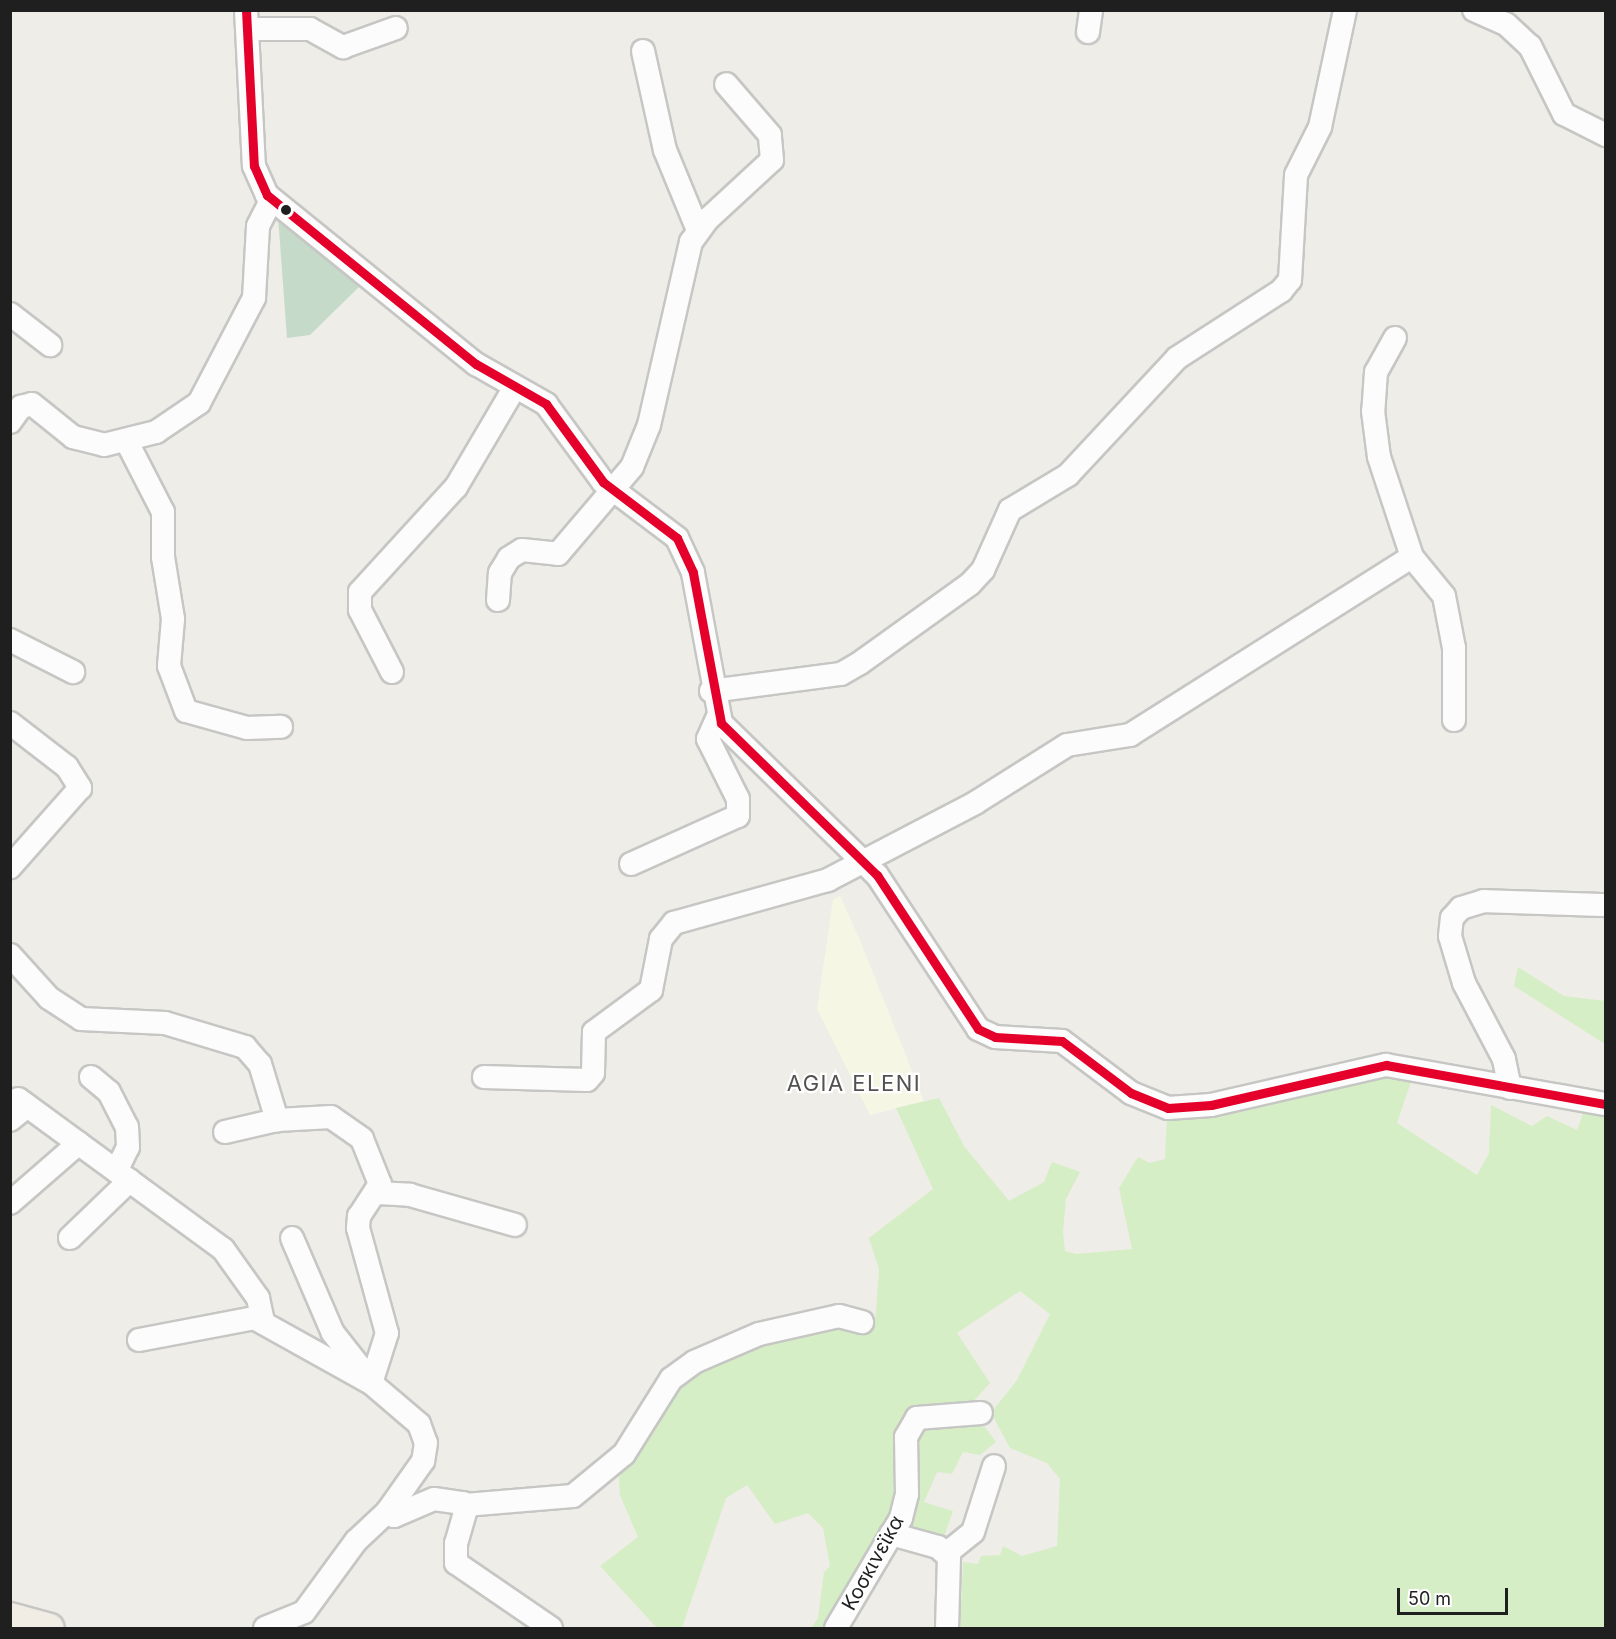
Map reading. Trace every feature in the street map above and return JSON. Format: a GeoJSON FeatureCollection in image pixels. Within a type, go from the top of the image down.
{"type":"FeatureCollection","features":[{"type":"Feature","properties":{"kind":"main road"},"geometry":{"type":"LineString","coordinates":[[10,1617],[45,1628]]}},
{"type":"Feature","properties":{"kind":"street"},"geometry":{"type":"LineString","coordinates":[[711,691],[841,674],[860,663],[969,584],[983,570],[1010,510],[1068,475],[1177,358],[1281,291],[1290,280],[1296,175],[1320,127],[1345,10]]}},
{"type":"Feature","properties":{"kind":"street"},"geometry":{"type":"LineString","coordinates":[[1474,10],[1506,24],[1530,46],[1564,114],[1605,135]]}},
{"type":"Feature","properties":{"kind":"street"},"geometry":{"type":"LineString","coordinates":[[396,28],[343,46],[310,28],[248,20],[254,166],[271,200],[432,330],[551,409],[612,491],[681,543],[695,584],[711,691],[718,717],[739,746],[864,861],[903,911],[972,1024],[995,1037],[1062,1041],[1152,1104],[1200,1107],[1376,1065],[1418,1068],[1510,1089],[1605,1104]]}},
{"type":"Feature","properties":{"kind":"street"},"geometry":{"type":"LineString","coordinates":[[642,51],[665,150],[698,230]]}},
{"type":"Feature","properties":{"kind":"street"},"geometry":{"type":"LineString","coordinates":[[498,600],[500,573],[509,558],[522,550],[558,554],[632,467],[643,443],[698,230],[772,160],[770,135],[726,84]]}},
{"type":"Feature","properties":{"kind":"street"},"geometry":{"type":"LineString","coordinates":[[10,422],[21,407],[32,404],[73,437],[104,445],[127,442],[173,424],[210,389],[254,298],[258,226],[271,200]]}},
{"type":"Feature","properties":{"kind":"street"},"geometry":{"type":"LineString","coordinates":[[10,314],[50,345]]}},
{"type":"Feature","properties":{"kind":"street"},"geometry":{"type":"LineString","coordinates":[[1395,338],[1376,372],[1373,411],[1379,457],[1412,557],[1444,596],[1454,648],[1454,720]]}},
{"type":"Feature","properties":{"kind":"street"},"geometry":{"type":"LineString","coordinates":[[392,672],[360,610],[360,592],[456,487],[515,387]]}},
{"type":"Feature","properties":{"kind":"street"},"geometry":{"type":"LineString","coordinates":[[127,442],[163,512],[162,557],[173,619],[169,666],[186,711],[252,729],[281,727]]}},
{"type":"Feature","properties":{"kind":"street"},"geometry":{"type":"LineString","coordinates":[[484,1077],[587,1080],[593,1073],[594,1032],[651,990],[662,939],[674,923],[802,890],[864,861],[975,803],[1067,745],[1115,738],[1146,726],[1412,557]]}},
{"type":"Feature","properties":{"kind":"street"},"geometry":{"type":"LineString","coordinates":[[10,640],[73,672]]}},
{"type":"Feature","properties":{"kind":"street"},"geometry":{"type":"LineString","coordinates":[[631,864],[738,816],[738,799],[708,739],[718,717]]}},
{"type":"Feature","properties":{"kind":"street"},"geometry":{"type":"LineString","coordinates":[[10,723],[67,767],[80,788],[10,867]]}},
{"type":"Feature","properties":{"kind":"street"},"geometry":{"type":"LineString","coordinates":[[1510,1089],[1504,1059],[1464,983],[1450,936],[1452,918],[1461,908],[1484,902],[1605,905]]}},
{"type":"Feature","properties":{"kind":"street"},"geometry":{"type":"LineString","coordinates":[[10,955],[49,998],[81,1019],[155,1022],[245,1047],[260,1064],[277,1120]]}},
{"type":"Feature","properties":{"kind":"street"},"geometry":{"type":"LineString","coordinates":[[70,1238],[123,1175],[128,1147],[127,1127],[119,1105],[91,1077]]}},
{"type":"Feature","properties":{"kind":"street"},"geometry":{"type":"LineString","coordinates":[[19,1108],[79,1143],[232,1258],[258,1298],[263,1321]]}},
{"type":"Feature","properties":{"kind":"street"},"geometry":{"type":"LineString","coordinates":[[225,1132],[277,1120],[331,1117],[353,1127],[378,1174],[377,1193],[357,1224],[387,1333],[371,1383]]}},
{"type":"Feature","properties":{"kind":"street"},"geometry":{"type":"LineString","coordinates":[[10,1203],[79,1143]]}},
{"type":"Feature","properties":{"kind":"street"},"geometry":{"type":"LineString","coordinates":[[377,1193],[427,1199],[515,1225]]}},
{"type":"Feature","properties":{"kind":"street"},"geometry":{"type":"LineString","coordinates":[[292,1238],[333,1333],[371,1383]]}},
{"type":"Feature","properties":{"kind":"street"},"geometry":{"type":"LineString","coordinates":[[387,1512],[394,1516],[434,1499],[465,1505],[573,1496],[624,1454],[671,1379],[694,1362],[759,1334],[839,1316],[862,1322]]}},
{"type":"Feature","properties":{"kind":"street"},"geometry":{"type":"LineString","coordinates":[[139,1340],[238,1319],[263,1321],[371,1383],[419,1424],[426,1443],[423,1461],[387,1512],[356,1541],[303,1612],[265,1629]]}},
{"type":"Feature","properties":{"kind":"street","name":"Κοσκινεϊκα"},"geometry":{"type":"LineString","coordinates":[[836,1629],[891,1534],[907,1494],[906,1437],[917,1418],[981,1413]]}},
{"type":"Feature","properties":{"kind":"street"},"geometry":{"type":"LineString","coordinates":[[946,1553],[973,1532],[994,1466]]}},
{"type":"Feature","properties":{"kind":"street"},"geometry":{"type":"LineString","coordinates":[[465,1505],[456,1563],[551,1629]]}},
{"type":"Feature","properties":{"kind":"street"},"geometry":{"type":"LineString","coordinates":[[891,1534],[946,1553]]}},
{"type":"Feature","properties":{"kind":"street"},"geometry":{"type":"LineString","coordinates":[[946,1553],[947,1629]]}},
{"type":"Feature","properties":{"kind":"shaded area"},"geometry":{"type":"Polygon","coordinates":[[[278,216],[365,281],[310,335],[287,338],[278,216]]]}},
{"type":"Feature","properties":{"kind":"shaded area"},"geometry":{"type":"Polygon","coordinates":[[[840,896],[924,1101],[870,1115],[817,1009],[833,900],[840,896]]]}},
{"type":"Feature","properties":{"kind":"green space"},"geometry":{"type":"Polygon","coordinates":[[[1518,967],[1564,996],[1605,1001],[1605,1044],[1514,986],[1518,967]]]}},
{"type":"Feature","properties":{"kind":"green space"},"geometry":{"type":"Polygon","coordinates":[[[1383,1076],[1412,1079],[1397,1123],[1477,1175],[1489,1153],[1491,1105],[1532,1126],[1547,1116],[1577,1130],[1584,1111],[1605,1114],[1605,1628],[960,1628],[963,1562],[978,1564],[981,1556],[1000,1555],[1003,1546],[1022,1556],[1057,1546],[1060,1479],[1047,1463],[1010,1448],[991,1413],[1017,1380],[1050,1314],[1020,1291],[957,1333],[990,1383],[969,1406],[996,1442],[980,1455],[963,1452],[952,1474],[937,1472],[924,1502],[953,1511],[944,1537],[892,1523],[831,1628],[811,1628],[818,1618],[824,1572],[830,1566],[823,1528],[808,1513],[775,1524],[747,1485],[726,1498],[682,1628],[657,1628],[600,1566],[638,1537],[620,1495],[619,1477],[677,1388],[728,1351],[849,1320],[864,1332],[875,1324],[879,1269],[869,1238],[933,1189],[896,1108],[939,1098],[964,1146],[1009,1201],[1044,1182],[1052,1162],[1080,1172],[1066,1199],[1063,1231],[1065,1251],[1076,1254],[1132,1249],[1119,1188],[1138,1157],[1150,1163],[1165,1159],[1167,1114],[1383,1076]]]}},
{"type":"Feature","properties":{"kind":"transit line"},"geometry":{"type":"LineString","coordinates":[[246,10],[254,166],[267,195],[476,364],[546,404],[603,482],[677,538],[693,573],[721,723],[877,875],[978,1029],[995,1037],[1062,1041],[1131,1093],[1168,1108],[1211,1105],[1386,1065],[1606,1104]]}},
{"type":"Feature","properties":{"kind":"district","name":"AGIA ELENI"},"geometry":{"type":"Point","coordinates":[854,1084]}}]}
